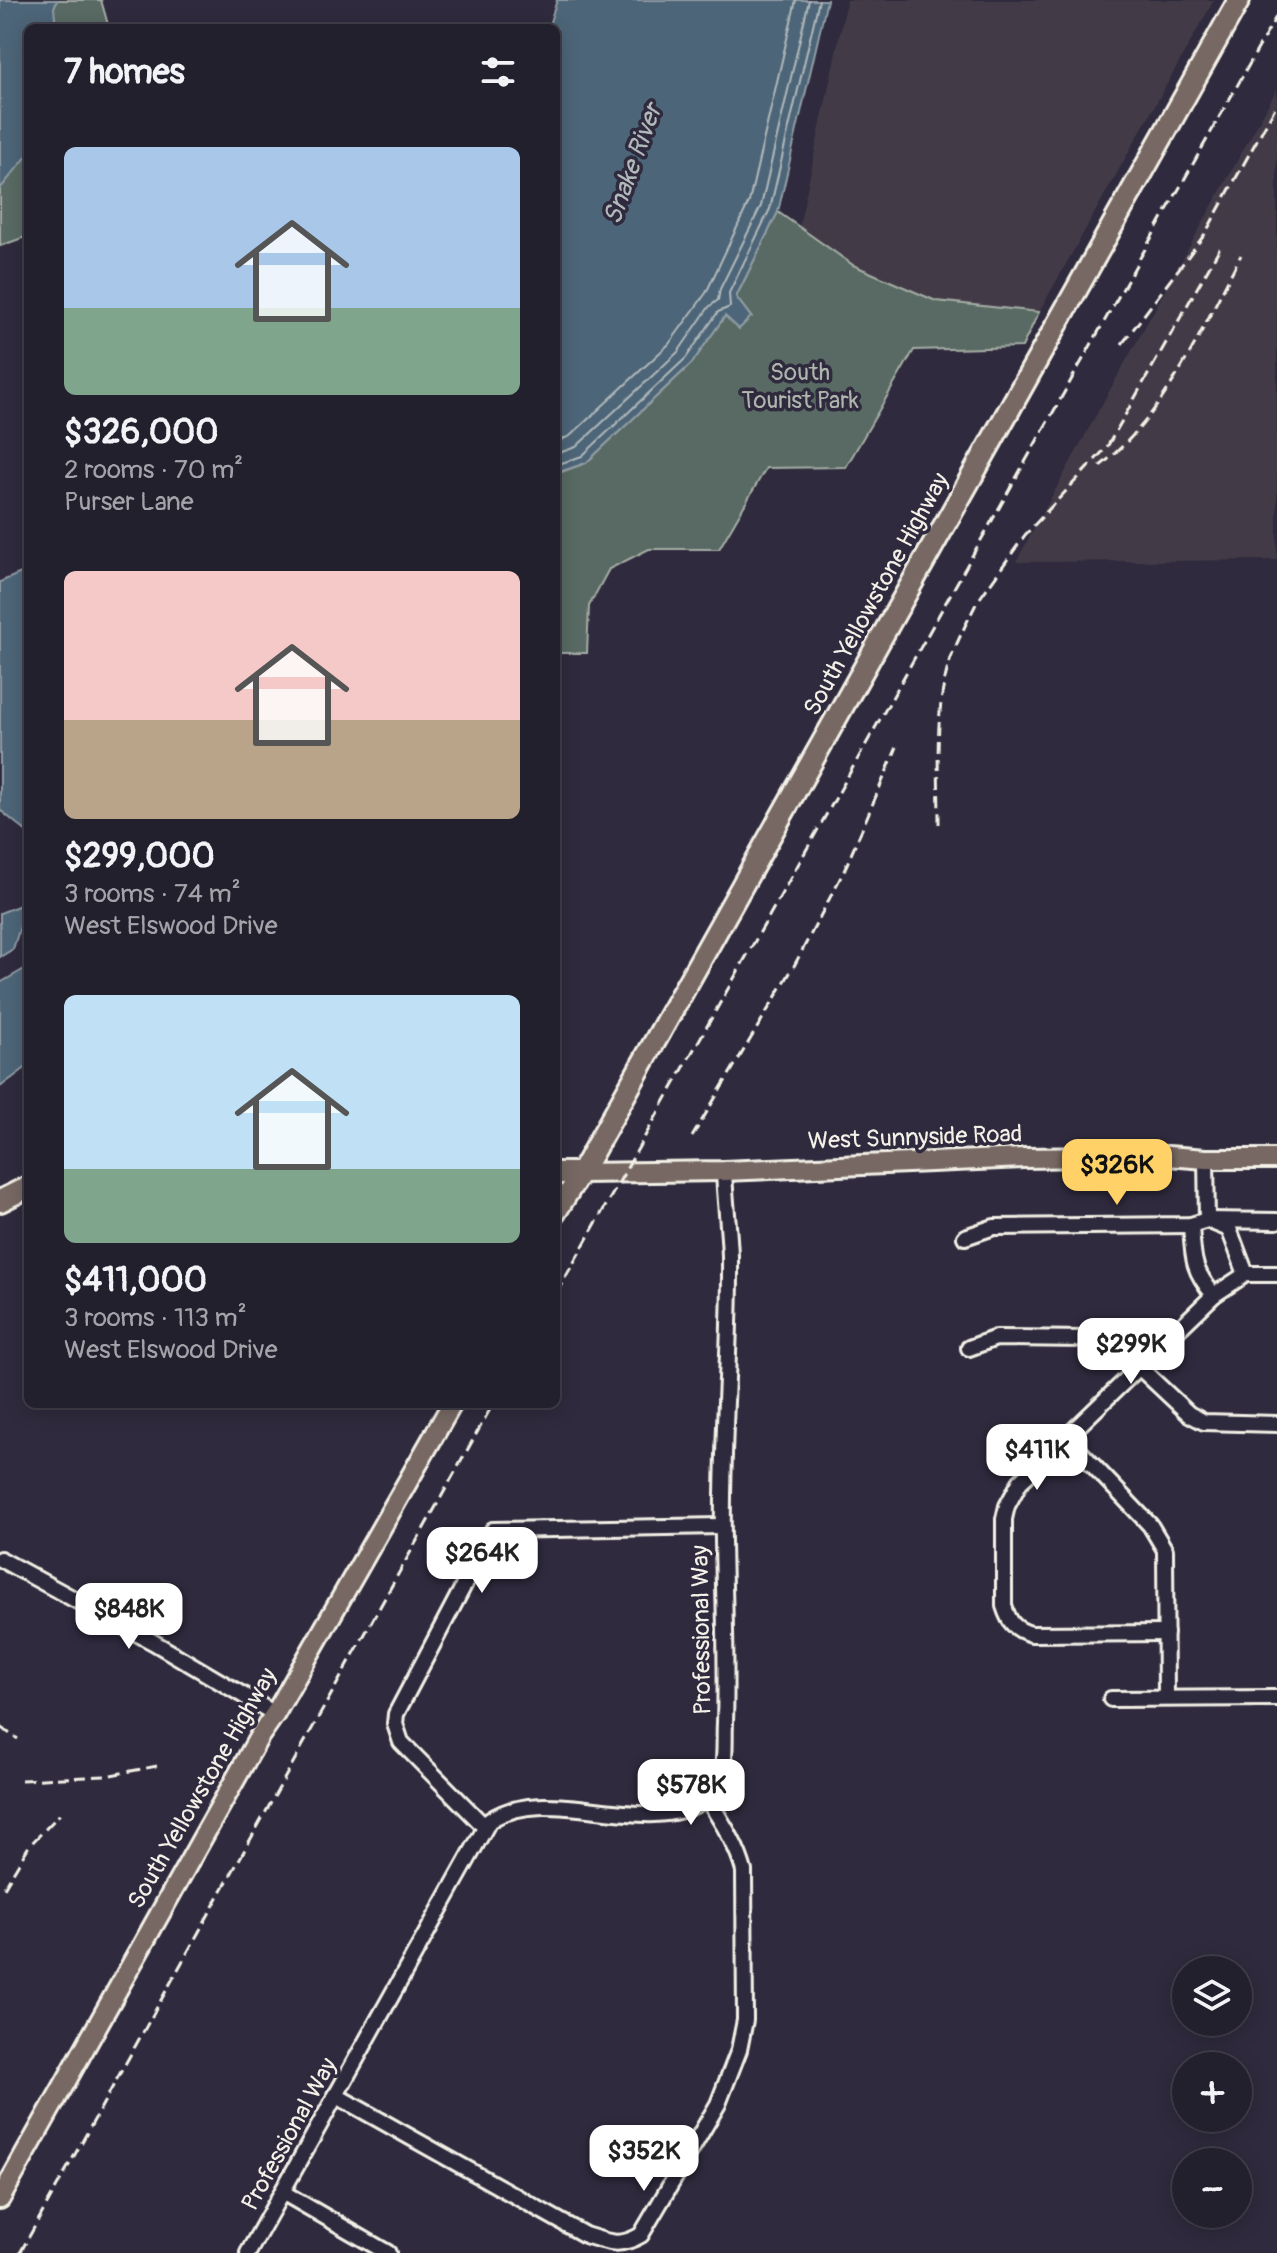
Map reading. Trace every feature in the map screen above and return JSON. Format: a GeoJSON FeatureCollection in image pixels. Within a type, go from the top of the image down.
{"type":"FeatureCollection","features":[{"type":"Feature","properties":{"kind":"highway","name":"South Yellowstone Highway"},"geometry":{"type":"LineString","coordinates":[[581,1173],[1239,0]]}},
{"type":"Feature","properties":{"kind":"highway","name":"West Sunnyside Road"},"geometry":{"type":"LineString","coordinates":[[560,1173],[581,1173]]}},
{"type":"Feature","properties":{"kind":"highway"},"geometry":{"type":"LineString","coordinates":[[0,1201],[24,1189]]}},
{"type":"Feature","properties":{"kind":"main road","name":"West Sunnyside Road"},"geometry":{"type":"LineString","coordinates":[[581,1173],[724,1171],[1024,1158],[1168,1156],[1277,1159]]}},
{"type":"Feature","properties":{"kind":"main road","name":"South Yellowstone Highway"},"geometry":{"type":"LineString","coordinates":[[560,1207],[581,1173]]}},
{"type":"Feature","properties":{"kind":"main road","name":"South Yellowstone Highway"},"geometry":{"type":"LineString","coordinates":[[0,2199],[259,1737],[450,1408]]}},
{"type":"Feature","properties":{"kind":"street"},"geometry":{"type":"LineString","coordinates":[[1206,1159],[1207,1220]]}},
{"type":"Feature","properties":{"kind":"street","name":"Professional Way"},"geometry":{"type":"LineString","coordinates":[[707,1798],[722,1771],[724,1750],[722,1526],[730,1256],[724,1171]]}},
{"type":"Feature","properties":{"kind":"street"},"geometry":{"type":"LineString","coordinates":[[1207,1220],[1229,1229],[1246,1274]]}},
{"type":"Feature","properties":{"kind":"street"},"geometry":{"type":"LineString","coordinates":[[965,1237],[994,1227],[1191,1225],[1207,1220],[1277,1221]]}},
{"type":"Feature","properties":{"kind":"street"},"geometry":{"type":"LineString","coordinates":[[1191,1225],[1193,1257],[1200,1279],[1214,1295]]}},
{"type":"Feature","properties":{"kind":"street"},"geometry":{"type":"LineString","coordinates":[[1166,1633],[1031,1634],[1018,1630],[1008,1620],[1004,1606],[1007,1506],[1020,1482],[1214,1295],[1246,1274],[1277,1274]]}},
{"type":"Feature","properties":{"kind":"street"},"geometry":{"type":"LineString","coordinates":[[969,1348],[996,1338],[1086,1339],[1104,1343],[1123,1352],[1189,1414],[1204,1422],[1277,1424]]}},
{"type":"Feature","properties":{"kind":"street"},"geometry":{"type":"LineString","coordinates":[[1066,1437],[1150,1525],[1165,1550],[1166,1697]]}},
{"type":"Feature","properties":{"kind":"street"},"geometry":{"type":"LineString","coordinates":[[335,2095],[585,2235],[614,2243],[627,2243],[641,2235],[718,2104],[739,2050],[745,2020],[744,1871],[740,1855],[707,1798],[686,1809],[666,1813],[524,1807],[498,1814],[484,1826],[401,1742],[395,1724],[396,1714],[493,1530],[722,1526]]}},
{"type":"Feature","properties":{"kind":"street"},"geometry":{"type":"LineString","coordinates":[[0,1559],[153,1642],[275,1714]]}},
{"type":"Feature","properties":{"kind":"street"},"geometry":{"type":"LineString","coordinates":[[1111,1699],[1277,1698]]}},
{"type":"Feature","properties":{"kind":"street","name":"Professional Way"},"geometry":{"type":"LineString","coordinates":[[248,2253],[484,1826]]}},
{"type":"Feature","properties":{"kind":"street"},"geometry":{"type":"LineString","coordinates":[[282,2192],[388,2253]]}},
{"type":"Feature","properties":{"kind":"shaded area"},"geometry":{"type":"Polygon","coordinates":[[[847,0],[1214,0],[1039,312],[936,301],[853,265],[799,227],[847,0]]]}},
{"type":"Feature","properties":{"kind":"shaded area"},"geometry":{"type":"Polygon","coordinates":[[[1277,89],[1277,560],[1016,562],[1111,388],[1277,89]]]}},
{"type":"Feature","properties":{"kind":"green space"},"geometry":{"type":"Polygon","coordinates":[[[0,0],[101,0],[108,24],[24,24],[24,237],[0,246],[0,0]]]}},
{"type":"Feature","properties":{"kind":"green space","name":"South Tourist Park"},"geometry":{"type":"Polygon","coordinates":[[[778,212],[853,265],[936,301],[1039,312],[1022,347],[914,350],[846,467],[766,468],[719,549],[649,549],[609,569],[589,606],[587,653],[560,653],[560,473],[586,463],[692,363],[725,316],[751,317],[736,297],[778,212]]]}},
{"type":"Feature","properties":{"kind":"water"},"geometry":{"type":"Polygon","coordinates":[[[0,0],[57,0],[54,8],[56,24],[24,24],[24,160],[0,189],[0,0]]]}},
{"type":"Feature","properties":{"kind":"water","name":"Snake River"},"geometry":{"type":"Polygon","coordinates":[[[557,0],[827,0],[778,212],[736,297],[751,317],[739,329],[725,316],[692,363],[586,463],[560,472],[560,24],[549,24],[557,0]]]}},
{"type":"Feature","properties":{"kind":"water"},"geometry":{"type":"Polygon","coordinates":[[[24,572],[24,830],[0,810],[0,582],[24,572]]]}},
{"type":"Feature","properties":{"kind":"water"},"geometry":{"type":"Polygon","coordinates":[[[24,904],[24,915],[13,949],[0,957],[0,913],[24,904]]]}},
{"type":"Feature","properties":{"kind":"water"},"geometry":{"type":"Polygon","coordinates":[[[24,969],[24,1069],[0,1087],[0,983],[24,969]]]}},
{"type":"Feature","properties":{"kind":"railway"},"geometry":{"type":"LineString","coordinates":[[560,1287],[1277,15]]}},
{"type":"Feature","properties":{"kind":"railway"},"geometry":{"type":"LineString","coordinates":[[1122,344],[1205,234],[1277,104]]}},
{"type":"Feature","properties":{"kind":"railway"},"geometry":{"type":"LineString","coordinates":[[980,598],[1025,535],[1107,447],[1222,244]]}},
{"type":"Feature","properties":{"kind":"railway"},"geometry":{"type":"LineString","coordinates":[[1100,466],[1124,445],[1164,395],[1197,340],[1241,255]]}},
{"type":"Feature","properties":{"kind":"railway"},"geometry":{"type":"LineString","coordinates":[[939,824],[938,745],[944,686],[954,651],[976,604]]}},
{"type":"Feature","properties":{"kind":"railway"},"geometry":{"type":"LineString","coordinates":[[692,1137],[794,966],[844,871],[897,747]]}},
{"type":"Feature","properties":{"kind":"railway"},"geometry":{"type":"LineString","coordinates":[[20,2253],[491,1408]]}},
{"type":"Feature","properties":{"kind":"railway"},"geometry":{"type":"LineString","coordinates":[[0,1727],[18,1739]]}},
{"type":"Feature","properties":{"kind":"railway"},"geometry":{"type":"LineString","coordinates":[[21,1780],[106,1776],[157,1766]]}},
{"type":"Feature","properties":{"kind":"railway"},"geometry":{"type":"LineString","coordinates":[[4,1888],[29,1846],[60,1814]]}}]}
